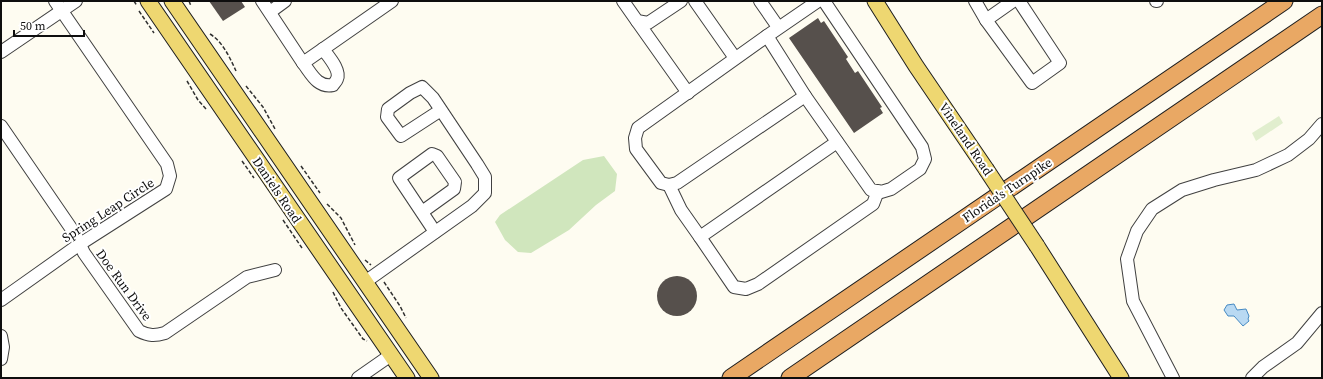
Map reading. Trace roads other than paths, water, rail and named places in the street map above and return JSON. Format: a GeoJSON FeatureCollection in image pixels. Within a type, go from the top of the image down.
{"type":"FeatureCollection","features":[{"type":"Feature","properties":{"kind":"highway","name":"Florida's Turnpike"},"geometry":{"type":"LineString","coordinates":[[730,378],[1284,1]]}},
{"type":"Feature","properties":{"kind":"highway"},"geometry":{"type":"LineString","coordinates":[[790,378],[1322,15]]}},
{"type":"Feature","properties":{"kind":"main road","name":"Daniels Road"},"geometry":{"type":"LineString","coordinates":[[148,1],[407,378]]}},
{"type":"Feature","properties":{"kind":"main road","name":"Daniels Road"},"geometry":{"type":"LineString","coordinates":[[172,1],[428,373]]}},
{"type":"Feature","properties":{"kind":"main road","name":"Vineland Road"},"geometry":{"type":"LineString","coordinates":[[875,1],[916,66],[1037,246],[1121,378]]}},
{"type":"Feature","properties":{"kind":"main road"},"geometry":{"type":"LineString","coordinates":[[332,270],[354,282],[365,282]]}},
{"type":"Feature","properties":{"kind":"main road"},"geometry":{"type":"LineString","coordinates":[[391,355],[401,354],[408,357],[428,373]]}},
{"type":"Feature","properties":{"kind":"street"},"geometry":{"type":"LineString","coordinates":[[1,52],[58,6],[76,1]]}},
{"type":"Feature","properties":{"kind":"street"},"geometry":{"type":"LineString","coordinates":[[262,1],[317,82],[326,86],[333,85],[338,74],[323,49]]}},
{"type":"Feature","properties":{"kind":"street"},"geometry":{"type":"LineString","coordinates":[[270,12],[285,1]]}},
{"type":"Feature","properties":{"kind":"street"},"geometry":{"type":"LineString","coordinates":[[303,63],[392,1]]}},
{"type":"Feature","properties":{"kind":"street"},"geometry":{"type":"LineString","coordinates":[[623,1],[688,93]]}},
{"type":"Feature","properties":{"kind":"street"},"geometry":{"type":"LineString","coordinates":[[637,21],[648,23],[681,1]]}},
{"type":"Feature","properties":{"kind":"street"},"geometry":{"type":"LineString","coordinates":[[695,1],[735,58]]}},
{"type":"Feature","properties":{"kind":"street"},"geometry":{"type":"LineString","coordinates":[[760,1],[778,27]]}},
{"type":"Feature","properties":{"kind":"street"},"geometry":{"type":"LineString","coordinates":[[806,96],[677,183],[669,185],[661,183],[636,149],[635,138],[638,128],[778,27],[818,1]]}},
{"type":"Feature","properties":{"kind":"street"},"geometry":{"type":"LineString","coordinates":[[767,36],[837,142],[871,190],[878,191],[891,189],[920,169],[925,159],[922,147],[824,1]]}},
{"type":"Feature","properties":{"kind":"street"},"geometry":{"type":"LineString","coordinates":[[975,1],[986,20],[1032,83],[1060,63],[1019,1]]}},
{"type":"Feature","properties":{"kind":"street"},"geometry":{"type":"LineString","coordinates":[[986,20],[1014,1]]}},
{"type":"Feature","properties":{"kind":"street","name":"Spring Leap Circle"},"geometry":{"type":"LineString","coordinates":[[1,300],[80,244],[166,189],[170,176],[167,164],[58,6]]}},
{"type":"Feature","properties":{"kind":"street"},"geometry":{"type":"LineString","coordinates":[[365,282],[472,206],[485,193],[485,178],[478,164],[441,110]]}},
{"type":"Feature","properties":{"kind":"street"},"geometry":{"type":"LineString","coordinates":[[1172,378],[1134,301],[1127,259],[1137,232],[1152,209],[1182,190],[1214,180],[1256,170],[1288,155],[1309,139],[1322,124]]}},
{"type":"Feature","properties":{"kind":"street","name":"Doe Run Drive"},"geometry":{"type":"LineString","coordinates":[[1,126],[75,234],[84,253],[139,330],[147,335],[155,336],[165,333],[247,277],[275,270]]}},
{"type":"Feature","properties":{"kind":"street"},"geometry":{"type":"LineString","coordinates":[[700,238],[837,142]]}},
{"type":"Feature","properties":{"kind":"street"},"geometry":{"type":"LineString","coordinates":[[422,212],[454,189],[455,182],[437,156],[432,154],[399,178],[435,232]]}},
{"type":"Feature","properties":{"kind":"street"},"geometry":{"type":"LineString","coordinates":[[669,185],[680,210],[734,287],[746,289],[758,284],[873,204],[878,191]]}},
{"type":"Feature","properties":{"kind":"street"},"geometry":{"type":"LineString","coordinates":[[1252,378],[1263,367],[1297,343],[1322,313]]}},
{"type":"Feature","properties":{"kind":"street"},"geometry":{"type":"LineString","coordinates":[[1,336],[4,347],[1,359]]}},
{"type":"Feature","properties":{"kind":"street"},"geometry":{"type":"LineString","coordinates":[[358,378],[391,355]]}},
{"type":"Feature","properties":{"kind":"water"},"geometry":{"type":"Polygon","coordinates":[[[1234,304],[1237,310],[1246,309],[1249,316],[1249,321],[1243,326],[1234,316],[1228,316],[1224,310],[1227,305],[1234,304]]]}}]}
